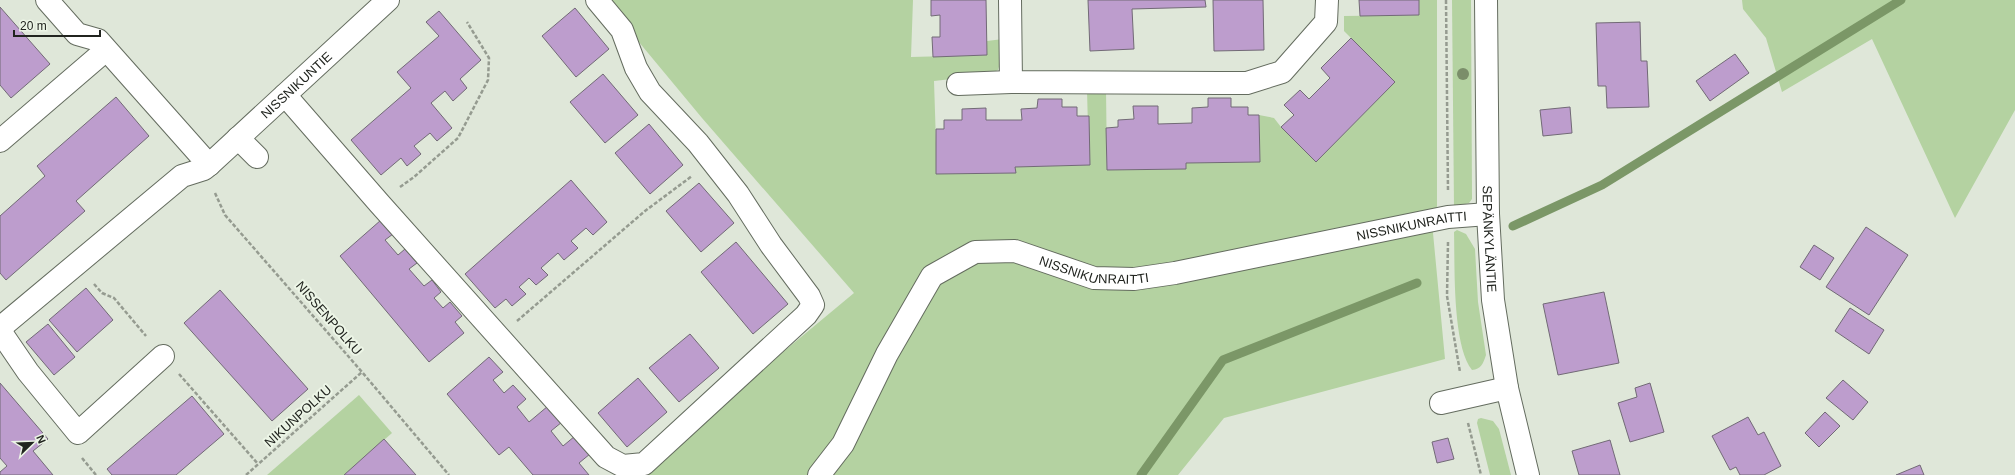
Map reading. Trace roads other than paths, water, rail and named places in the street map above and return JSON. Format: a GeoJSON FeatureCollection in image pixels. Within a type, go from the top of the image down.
{"type":"FeatureCollection","features":[{"type":"Feature","properties":{"kind":"street"},"geometry":{"type":"LineString","coordinates":[[0,328],[182,176],[207,167],[98,40],[78,34],[47,0]]}},
{"type":"Feature","properties":{"kind":"street","name":"NISSNIKUNTIE"},"geometry":{"type":"LineString","coordinates":[[207,167],[388,0]]}},
{"type":"Feature","properties":{"kind":"street"},"geometry":{"type":"LineString","coordinates":[[285,95],[379,203],[606,457],[623,466],[644,464],[806,315],[813,305],[809,296],[770,245],[738,194],[698,142],[650,92],[636,68],[622,30],[597,0]]}},
{"type":"Feature","properties":{"kind":"street"},"geometry":{"type":"LineString","coordinates":[[1010,0],[1011,82]]}},
{"type":"Feature","properties":{"kind":"street"},"geometry":{"type":"LineString","coordinates":[[958,84],[1011,82],[1247,83],[1282,72],[1326,22],[1327,0]]}},
{"type":"Feature","properties":{"kind":"street","name":"SEPÄNKYLÄNTIE"},"geometry":{"type":"LineString","coordinates":[[1486,0],[1488,214],[1492,300],[1507,388],[1528,475]]}},
{"type":"Feature","properties":{"kind":"street"},"geometry":{"type":"LineString","coordinates":[[2,136],[106,50]]}},
{"type":"Feature","properties":{"kind":"street"},"geometry":{"type":"LineString","coordinates":[[238,138],[257,157]]}},
{"type":"Feature","properties":{"kind":"street","name":"NISSNIKUNRAITTI"},"geometry":{"type":"LineString","coordinates":[[819,475],[843,444],[887,354],[932,276],[975,252],[1015,251],[1094,278],[1134,279],[1175,273],[1448,217],[1488,214]]}},
{"type":"Feature","properties":{"kind":"street"},"geometry":{"type":"LineString","coordinates":[[0,332],[28,372],[78,433],[163,356]]}},
{"type":"Feature","properties":{"kind":"street"},"geometry":{"type":"LineString","coordinates":[[1441,403],[1507,388]]}},
{"type":"Feature","properties":{"kind":"waterway"},"geometry":{"type":"LineString","coordinates":[[1513,226],[1602,185],[1901,0]]}},
{"type":"Feature","properties":{"kind":"waterway"},"geometry":{"type":"LineString","coordinates":[[1141,475],[1223,360],[1417,283]]}}]}
